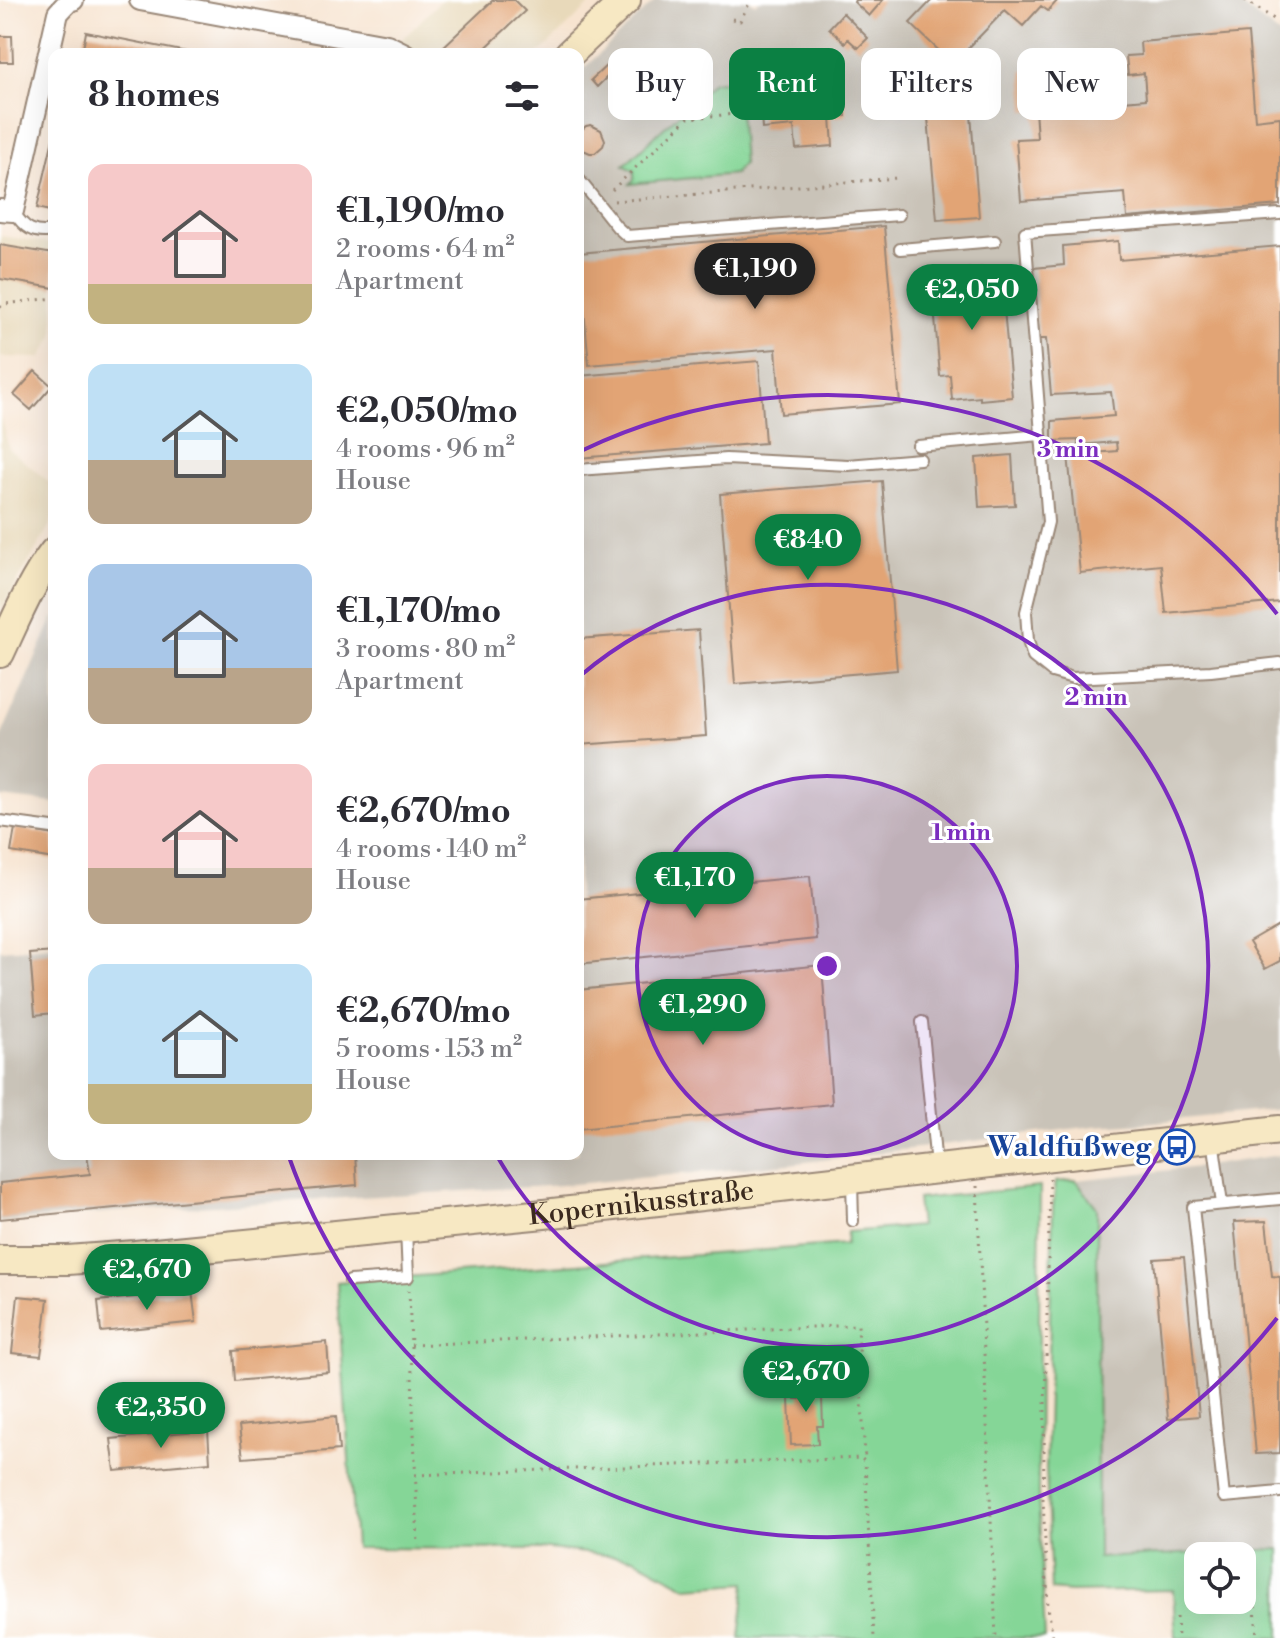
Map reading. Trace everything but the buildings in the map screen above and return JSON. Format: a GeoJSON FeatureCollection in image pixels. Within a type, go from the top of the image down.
{"type":"FeatureCollection","features":[{"type":"Feature","properties":{"kind":"street"},"geometry":{"type":"LineString","coordinates":[[49,48],[58,13],[73,0]]}},
{"type":"Feature","properties":{"kind":"street"},"geometry":{"type":"LineString","coordinates":[[140,0],[393,48]]}},
{"type":"Feature","properties":{"kind":"street"},"geometry":{"type":"LineString","coordinates":[[575,48],[626,0]]}},
{"type":"Feature","properties":{"kind":"street"},"geometry":{"type":"LineString","coordinates":[[7,211],[48,52]]}},
{"type":"Feature","properties":{"kind":"street"},"geometry":{"type":"LineString","coordinates":[[0,653],[48,560]]}},
{"type":"Feature","properties":{"kind":"street","name":"Kopernikusstraße"},"geometry":{"type":"LineString","coordinates":[[0,1260],[68,1260],[135,1255],[544,1214],[1280,1130]]}},
{"type":"Feature","properties":{"kind":"lane"},"geometry":{"type":"LineString","coordinates":[[584,186],[627,236],[899,215]]}},
{"type":"Feature","properties":{"kind":"lane"},"geometry":{"type":"LineString","coordinates":[[7,211],[24,227],[48,232]]}},
{"type":"Feature","properties":{"kind":"lane"},"geometry":{"type":"LineString","coordinates":[[1280,214],[1025,232],[1048,522],[1026,612],[1028,641],[1033,657],[1052,672],[1073,678],[1211,671],[1280,663]]}},
{"type":"Feature","properties":{"kind":"lane"},"geometry":{"type":"LineString","coordinates":[[900,249],[995,241]]}},
{"type":"Feature","properties":{"kind":"lane"},"geometry":{"type":"LineString","coordinates":[[918,446],[1041,435]]}},
{"type":"Feature","properties":{"kind":"lane"},"geometry":{"type":"LineString","coordinates":[[584,470],[726,459],[848,465],[920,459]]}},
{"type":"Feature","properties":{"kind":"lane"},"geometry":{"type":"LineString","coordinates":[[0,821],[48,827]]}},
{"type":"Feature","properties":{"kind":"lane"},"geometry":{"type":"LineString","coordinates":[[922,1022],[937,1168]]}},
{"type":"Feature","properties":{"kind":"lane"},"geometry":{"type":"LineString","coordinates":[[1212,1137],[1222,1204]]}},
{"type":"Feature","properties":{"kind":"lane"},"geometry":{"type":"LineString","coordinates":[[852,1179],[853,1221]]}},
{"type":"Feature","properties":{"kind":"lane"},"geometry":{"type":"LineString","coordinates":[[1280,1199],[1193,1207],[1224,1497],[1280,1492]]}},
{"type":"Feature","properties":{"kind":"lane"},"geometry":{"type":"LineString","coordinates":[[350,1281],[408,1277],[406,1227]]}},
{"type":"Feature","properties":{"kind":"path"},"geometry":{"type":"LineString","coordinates":[[732,19],[740,21],[751,0]]}},
{"type":"Feature","properties":{"kind":"path"},"geometry":{"type":"LineString","coordinates":[[1245,0],[1280,23]]}},
{"type":"Feature","properties":{"kind":"path"},"geometry":{"type":"LineString","coordinates":[[612,190],[688,118],[729,115]]}},
{"type":"Feature","properties":{"kind":"path"},"geometry":{"type":"LineString","coordinates":[[597,202],[897,178]]}},
{"type":"Feature","properties":{"kind":"path"},"geometry":{"type":"LineString","coordinates":[[0,307],[48,299]]}},
{"type":"Feature","properties":{"kind":"path"},"geometry":{"type":"LineString","coordinates":[[1050,1156],[1043,1498],[1048,1607],[1053,1638]]}},
{"type":"Feature","properties":{"kind":"path"},"geometry":{"type":"LineString","coordinates":[[976,1165],[996,1638]]}},
{"type":"Feature","properties":{"kind":"path"},"geometry":{"type":"LineString","coordinates":[[408,1277],[418,1546]]}},
{"type":"Feature","properties":{"kind":"path"},"geometry":{"type":"LineString","coordinates":[[411,1345],[858,1325],[874,1638]]}},
{"type":"Feature","properties":{"kind":"path"},"geometry":{"type":"LineString","coordinates":[[415,1475],[854,1457],[865,1462]]}},
{"type":"Feature","properties":{"kind":"path"},"geometry":{"type":"LineString","coordinates":[[1256,1614],[1257,1638]]}},
{"type":"Feature","properties":{"kind":"path"},"geometry":{"type":"LineString","coordinates":[[1177,1617],[1178,1638]]}},
{"type":"Feature","properties":{"kind":"shaded area"},"geometry":{"type":"Polygon","coordinates":[[[441,0],[595,0],[544,48],[409,48],[399,43],[441,0]]]}},
{"type":"Feature","properties":{"kind":"shaded area"},"geometry":{"type":"Polygon","coordinates":[[[656,0],[750,0],[755,4],[759,0],[1234,0],[1280,35],[1280,1109],[1095,1126],[789,1164],[563,1185],[112,1212],[0,1222],[0,950],[48,946],[48,1160],[584,1160],[584,68],[656,0]]]}},
{"type":"Feature","properties":{"kind":"shaded area"},"geometry":{"type":"Polygon","coordinates":[[[0,236],[48,243],[48,346],[41,358],[1,357],[0,374],[0,236]]]}},
{"type":"Feature","properties":{"kind":"shaded area"},"geometry":{"type":"Polygon","coordinates":[[[0,415],[9,449],[48,481],[48,528],[0,612],[0,415]]]}},
{"type":"Feature","properties":{"kind":"shaded area"},"geometry":{"type":"Polygon","coordinates":[[[48,630],[48,802],[0,797],[0,739],[48,630]]]}},
{"type":"Feature","properties":{"kind":"shaded area"},"geometry":{"type":"Polygon","coordinates":[[[1280,1155],[1280,1549],[1256,1550],[1256,1542],[1184,1542],[1184,1554],[1098,1559],[1097,1208],[1076,1180],[1280,1155]]]}},
{"type":"Feature","properties":{"kind":"green space"},"geometry":{"type":"Polygon","coordinates":[[[713,82],[729,83],[729,120],[740,120],[743,164],[734,174],[630,184],[634,171],[624,165],[672,120],[713,120],[713,82]]]}},
{"type":"Feature","properties":{"kind":"green space"},"geometry":{"type":"Polygon","coordinates":[[[1076,1180],[1097,1208],[1098,1558],[1184,1554],[1184,1614],[1256,1614],[1256,1550],[1280,1549],[1280,1638],[1176,1638],[1173,1590],[1051,1590],[1046,1468],[1056,1182],[1076,1180]]]}},
{"type":"Feature","properties":{"kind":"green space"},"geometry":{"type":"Polygon","coordinates":[[[1040,1187],[1038,1492],[1045,1638],[740,1638],[746,1583],[687,1587],[634,1558],[549,1549],[355,1548],[337,1282],[846,1244],[847,1232],[920,1226],[917,1199],[1040,1187]]]}},
{"type":"Feature","properties":{"kind":"place","name":"Waldfußweg"},"geometry":{"type":"Point","coordinates":[1177,1147]}}]}
